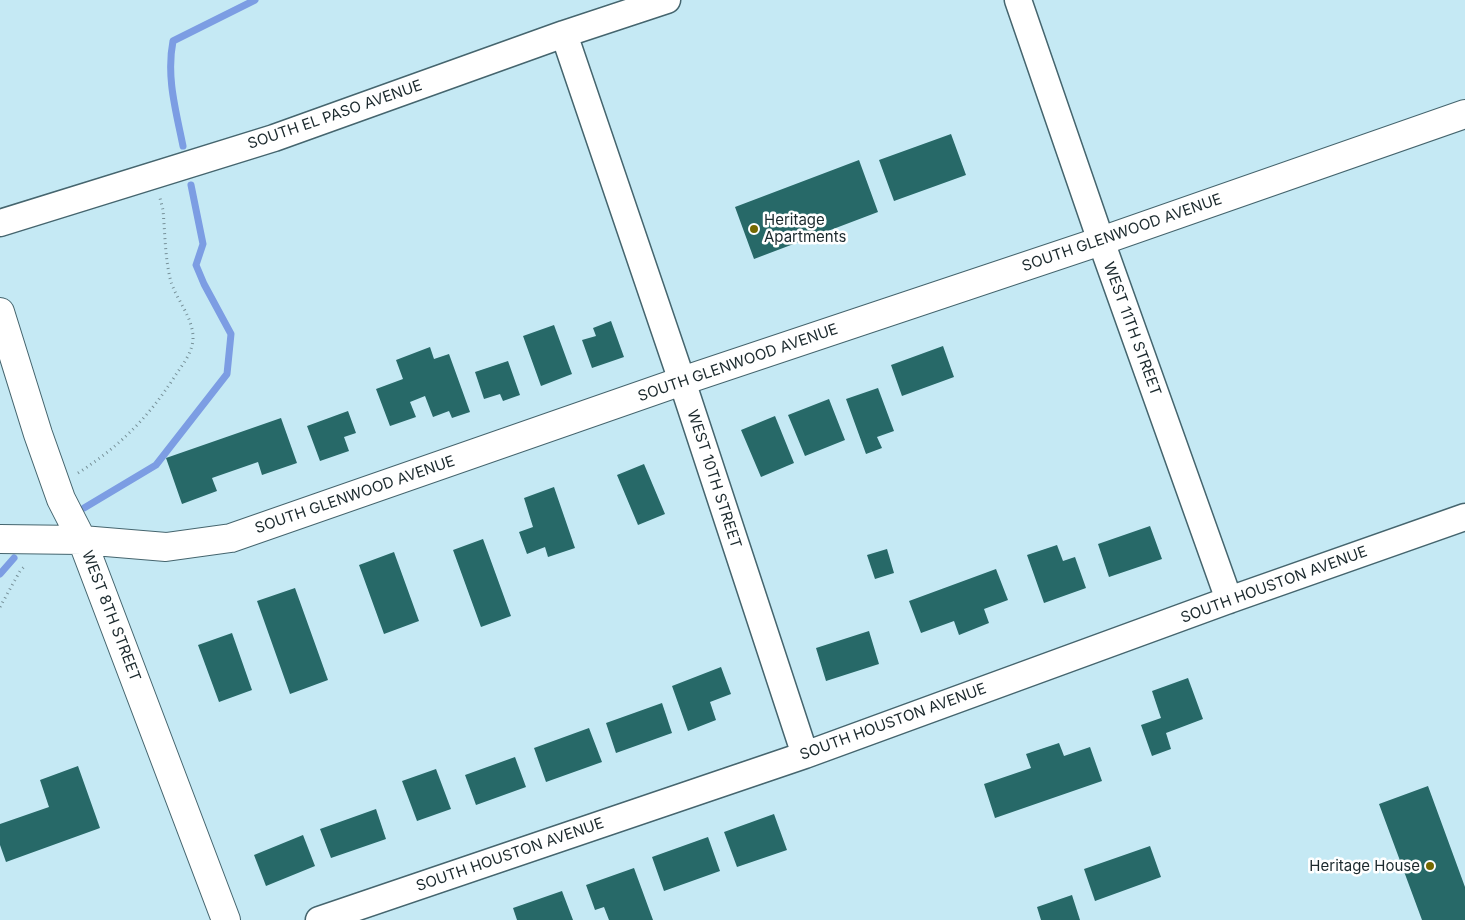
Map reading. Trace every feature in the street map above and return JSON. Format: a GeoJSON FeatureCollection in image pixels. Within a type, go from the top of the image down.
{"type":"FeatureCollection","features":[{"type":"Feature","properties":{"kind":"street","name":"SOUTH EL PASO AVENUE"},"geometry":{"type":"LineString","coordinates":[[0,223],[274,138],[564,34],[666,0]]}},
{"type":"Feature","properties":{"kind":"street","name":"WEST 11TH STREET"},"geometry":{"type":"LineString","coordinates":[[1018,0],[1101,241],[1229,600]]}},
{"type":"Feature","properties":{"kind":"street","name":"WEST 10TH STREET"},"geometry":{"type":"LineString","coordinates":[[564,34],[682,381],[805,754]]}},
{"type":"Feature","properties":{"kind":"street","name":"SOUTH GLENWOOD AVENUE"},"geometry":{"type":"LineString","coordinates":[[0,539],[82,540],[166,547],[231,538],[682,381],[1101,241],[1465,114]]}},
{"type":"Feature","properties":{"kind":"street","name":"WEST 8TH STREET"},"geometry":{"type":"LineString","coordinates":[[0,312],[38,434],[61,498],[82,540],[226,920]]}},
{"type":"Feature","properties":{"kind":"street","name":"SOUTH HOUSTON AVENUE"},"geometry":{"type":"LineString","coordinates":[[319,920],[805,754],[1229,600],[1465,518]]}},
{"type":"Feature","properties":{"kind":"path"},"geometry":{"type":"LineString","coordinates":[[56,484],[74,476],[122,441],[161,398],[188,356],[193,344],[189,319],[172,282],[169,270],[163,210],[152,176]]}},
{"type":"Feature","properties":{"kind":"path"},"geometry":{"type":"LineString","coordinates":[[0,606],[20,571],[32,556],[34,539]]}},
{"type":"Feature","properties":{"kind":"building"},"geometry":{"type":"Polygon","coordinates":[[[951,134],[966,175],[894,201],[879,160],[951,134]]]}},
{"type":"Feature","properties":{"kind":"building"},"geometry":{"type":"Polygon","coordinates":[[[859,160],[878,212],[754,259],[735,207],[859,160]]]}},
{"type":"Feature","properties":{"kind":"building"},"geometry":{"type":"Polygon","coordinates":[[[611,321],[624,357],[592,368],[582,340],[596,336],[593,328],[611,321]]]}},
{"type":"Feature","properties":{"kind":"building"},"geometry":{"type":"Polygon","coordinates":[[[554,325],[572,374],[541,386],[523,336],[554,325]]]}},
{"type":"Feature","properties":{"kind":"building"},"geometry":{"type":"Polygon","coordinates":[[[943,346],[954,377],[902,396],[891,365],[943,346]]]}},
{"type":"Feature","properties":{"kind":"building"},"geometry":{"type":"Polygon","coordinates":[[[430,347],[434,359],[449,354],[470,412],[452,418],[449,411],[433,417],[425,396],[410,402],[416,417],[390,426],[376,389],[403,379],[396,360],[430,347]]]}},
{"type":"Feature","properties":{"kind":"building"},"geometry":{"type":"Polygon","coordinates":[[[508,361],[520,395],[503,401],[500,394],[484,399],[475,372],[508,361]]]}},
{"type":"Feature","properties":{"kind":"building"},"geometry":{"type":"Polygon","coordinates":[[[878,388],[894,431],[877,437],[882,448],[866,454],[846,399],[878,388]]]}},
{"type":"Feature","properties":{"kind":"building"},"geometry":{"type":"Polygon","coordinates":[[[829,399],[845,440],[805,456],[788,415],[829,399]]]}},
{"type":"Feature","properties":{"kind":"building"},"geometry":{"type":"Polygon","coordinates":[[[348,411],[356,433],[344,437],[349,451],[320,461],[307,426],[348,411]]]}},
{"type":"Feature","properties":{"kind":"building"},"geometry":{"type":"Polygon","coordinates":[[[775,416],[794,463],[761,477],[741,430],[775,416]]]}},
{"type":"Feature","properties":{"kind":"building"},"geometry":{"type":"Polygon","coordinates":[[[281,418],[297,463],[262,475],[258,462],[212,478],[217,491],[182,504],[166,458],[281,418]]]}},
{"type":"Feature","properties":{"kind":"building"},"geometry":{"type":"Polygon","coordinates":[[[644,464],[665,514],[638,525],[617,475],[644,464]]]}},
{"type":"Feature","properties":{"kind":"building"},"geometry":{"type":"Polygon","coordinates":[[[554,487],[575,548],[548,557],[545,547],[527,554],[519,532],[533,527],[524,498],[554,487]]]}},
{"type":"Feature","properties":{"kind":"building"},"geometry":{"type":"Polygon","coordinates":[[[1150,526],[1162,559],[1109,577],[1098,544],[1150,526]]]}},
{"type":"Feature","properties":{"kind":"building"},"geometry":{"type":"Polygon","coordinates":[[[483,539],[511,616],[481,627],[453,550],[483,539]]]}},
{"type":"Feature","properties":{"kind":"building"},"geometry":{"type":"Polygon","coordinates":[[[1057,545],[1063,561],[1075,557],[1086,588],[1044,603],[1027,555],[1057,545]]]}},
{"type":"Feature","properties":{"kind":"building"},"geometry":{"type":"Polygon","coordinates":[[[887,549],[894,573],[875,579],[867,555],[887,549]]]}},
{"type":"Feature","properties":{"kind":"building"},"geometry":{"type":"Polygon","coordinates":[[[394,552],[419,621],[384,634],[359,565],[394,552]]]}},
{"type":"Feature","properties":{"kind":"building"},"geometry":{"type":"Polygon","coordinates":[[[996,569],[1008,600],[984,609],[989,623],[959,635],[954,621],[921,633],[909,601],[996,569]]]}},
{"type":"Feature","properties":{"kind":"building"},"geometry":{"type":"Polygon","coordinates":[[[295,588],[328,680],[290,694],[257,601],[295,588]]]}},
{"type":"Feature","properties":{"kind":"building"},"geometry":{"type":"Polygon","coordinates":[[[869,631],[879,664],[826,681],[816,648],[869,631]]]}},
{"type":"Feature","properties":{"kind":"building"},"geometry":{"type":"Polygon","coordinates":[[[232,633],[252,690],[219,702],[198,645],[232,633]]]}},
{"type":"Feature","properties":{"kind":"building"},"geometry":{"type":"Polygon","coordinates":[[[721,667],[731,694],[710,702],[716,720],[688,731],[672,686],[721,667]]]}},
{"type":"Feature","properties":{"kind":"building"},"geometry":{"type":"Polygon","coordinates":[[[1188,678],[1203,719],[1166,733],[1171,749],[1152,756],[1141,725],[1161,718],[1152,691],[1188,678]]]}},
{"type":"Feature","properties":{"kind":"building"},"geometry":{"type":"Polygon","coordinates":[[[662,703],[672,733],[616,753],[606,723],[662,703]]]}},
{"type":"Feature","properties":{"kind":"building"},"geometry":{"type":"Polygon","coordinates":[[[589,728],[602,762],[546,782],[534,748],[589,728]]]}},
{"type":"Feature","properties":{"kind":"building"},"geometry":{"type":"Polygon","coordinates":[[[1059,743],[1064,756],[1090,747],[1102,781],[995,818],[984,784],[1031,768],[1026,754],[1059,743]]]}},
{"type":"Feature","properties":{"kind":"building"},"geometry":{"type":"Polygon","coordinates":[[[515,757],[526,787],[476,805],[465,775],[515,757]]]}},
{"type":"Feature","properties":{"kind":"building"},"geometry":{"type":"Polygon","coordinates":[[[78,766],[100,828],[6,862],[0,845],[0,824],[49,807],[40,780],[78,766]]]}},
{"type":"Feature","properties":{"kind":"building"},"geometry":{"type":"Polygon","coordinates":[[[436,769],[451,809],[417,821],[402,781],[436,769]]]}},
{"type":"Feature","properties":{"kind":"building","name":"Heritage House"},"geometry":{"type":"Polygon","coordinates":[[[1428,786],[1465,887],[1465,920],[1422,920],[1379,804],[1428,786]]]}},
{"type":"Feature","properties":{"kind":"building"},"geometry":{"type":"Polygon","coordinates":[[[376,809],[386,839],[331,858],[320,829],[376,809]]]}},
{"type":"Feature","properties":{"kind":"building"},"geometry":{"type":"Polygon","coordinates":[[[774,814],[787,850],[737,867],[724,832],[774,814]]]}},
{"type":"Feature","properties":{"kind":"building"},"geometry":{"type":"Polygon","coordinates":[[[303,835],[315,866],[266,886],[254,855],[303,835]]]}},
{"type":"Feature","properties":{"kind":"building"},"geometry":{"type":"Polygon","coordinates":[[[708,837],[720,871],[664,891],[652,857],[708,837]]]}},
{"type":"Feature","properties":{"kind":"building"},"geometry":{"type":"Polygon","coordinates":[[[1150,846],[1161,877],[1095,901],[1084,869],[1150,846]]]}},
{"type":"Feature","properties":{"kind":"building"},"geometry":{"type":"Polygon","coordinates":[[[634,868],[653,920],[609,920],[604,907],[595,910],[586,885],[634,868]]]}},
{"type":"Feature","properties":{"kind":"building"},"geometry":{"type":"Polygon","coordinates":[[[562,891],[573,920],[517,920],[513,908],[562,891]]]}},
{"type":"Feature","properties":{"kind":"building"},"geometry":{"type":"Polygon","coordinates":[[[1072,895],[1080,920],[1041,920],[1037,907],[1072,895]]]}},
{"type":"Feature","properties":{"kind":"waterway"},"geometry":{"type":"LineString","coordinates":[[183,146],[171,81],[173,41],[255,0]]}},
{"type":"Feature","properties":{"kind":"waterway"},"geometry":{"type":"LineString","coordinates":[[84,508],[156,465],[227,374],[231,334],[196,265],[203,244],[191,185]]}},
{"type":"Feature","properties":{"kind":"waterway"},"geometry":{"type":"LineString","coordinates":[[0,574],[14,558]]}},
{"type":"Feature","properties":{"kind":"place","name":"Heritage Apartments"},"geometry":{"type":"Point","coordinates":[754,229]}},
{"type":"Feature","properties":{"kind":"place","name":"Heritage House"},"geometry":{"type":"Point","coordinates":[1430,866]}}]}
